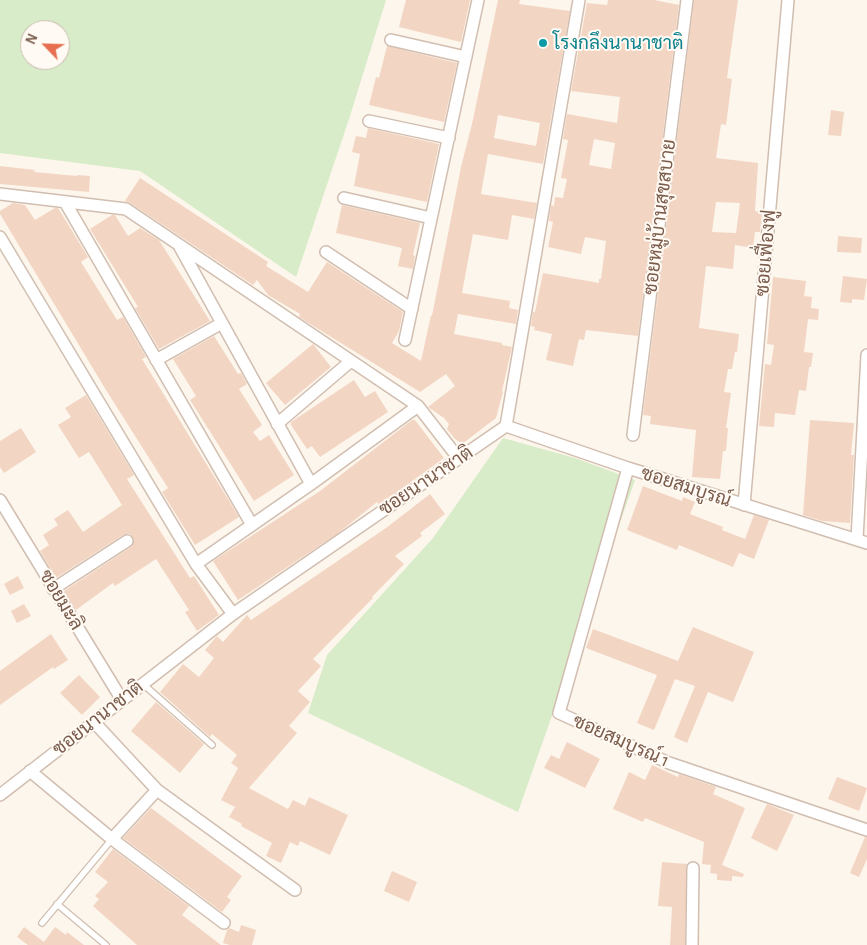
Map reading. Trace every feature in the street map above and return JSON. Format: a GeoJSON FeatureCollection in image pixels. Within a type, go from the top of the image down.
{"type":"FeatureCollection","features":[{"type":"Feature","properties":{"kind":"street"},"geometry":{"type":"LineString","coordinates":[[405,340],[478,0]]}},
{"type":"Feature","properties":{"kind":"street"},"geometry":{"type":"LineString","coordinates":[[506,426],[578,0]]}},
{"type":"Feature","properties":{"kind":"street","name":"ซอยหมู่บ้านสุขสบาย"},"geometry":{"type":"LineString","coordinates":[[633,435],[687,0]]}},
{"type":"Feature","properties":{"kind":"street","name":"ซอยเฟื่องฟู"},"geometry":{"type":"LineString","coordinates":[[744,505],[788,0]]}},
{"type":"Feature","properties":{"kind":"street"},"geometry":{"type":"LineString","coordinates":[[391,40],[466,57]]}},
{"type":"Feature","properties":{"kind":"street"},"geometry":{"type":"LineString","coordinates":[[369,121],[449,138]]}},
{"type":"Feature","properties":{"kind":"street"},"geometry":{"type":"LineString","coordinates":[[0,194],[126,209],[418,406],[459,459]]}},
{"type":"Feature","properties":{"kind":"street"},"geometry":{"type":"LineString","coordinates":[[344,198],[432,218]]}},
{"type":"Feature","properties":{"kind":"street"},"geometry":{"type":"LineString","coordinates":[[65,202],[252,525]]}},
{"type":"Feature","properties":{"kind":"street"},"geometry":{"type":"LineString","coordinates":[[0,237],[196,564],[233,614]]}},
{"type":"Feature","properties":{"kind":"street"},"geometry":{"type":"LineString","coordinates":[[178,245],[311,484]]}},
{"type":"Feature","properties":{"kind":"street"},"geometry":{"type":"LineString","coordinates":[[326,252],[412,310]]}},
{"type":"Feature","properties":{"kind":"street"},"geometry":{"type":"LineString","coordinates":[[156,360],[222,322]]}},
{"type":"Feature","properties":{"kind":"street"},"geometry":{"type":"LineString","coordinates":[[862,541],[867,355]]}},
{"type":"Feature","properties":{"kind":"street"},"geometry":{"type":"LineString","coordinates":[[277,424],[351,361]]}},
{"type":"Feature","properties":{"kind":"street"},"geometry":{"type":"LineString","coordinates":[[196,564],[311,484],[418,406]]}},
{"type":"Feature","properties":{"kind":"street","name":"ซอยนานาชาติ"},"geometry":{"type":"LineString","coordinates":[[0,795],[233,614],[506,426]]}},
{"type":"Feature","properties":{"kind":"street","name":"ซอยสมบูรณ์"},"geometry":{"type":"LineString","coordinates":[[506,426],[628,468],[862,541]]}},
{"type":"Feature","properties":{"kind":"street","name":"ซอยสมบูรณ์ 1"},"geometry":{"type":"LineString","coordinates":[[628,468],[558,713],[669,763],[867,830]]}},
{"type":"Feature","properties":{"kind":"street","name":"ซอยมะลิ"},"geometry":{"type":"LineString","coordinates":[[0,500],[122,700]]}},
{"type":"Feature","properties":{"kind":"street"},"geometry":{"type":"LineString","coordinates":[[53,589],[126,541]]}},
{"type":"Feature","properties":{"kind":"street"},"geometry":{"type":"LineString","coordinates":[[94,722],[157,790],[295,890]]}},
{"type":"Feature","properties":{"kind":"street"},"geometry":{"type":"LineString","coordinates":[[30,771],[112,839],[224,923]]}},
{"type":"Feature","properties":{"kind":"street"},"geometry":{"type":"LineString","coordinates":[[112,839],[157,790]]}},
{"type":"Feature","properties":{"kind":"street"},"geometry":{"type":"LineString","coordinates":[[692,945],[693,868]]}},
{"type":"Feature","properties":{"kind":"lane"},"geometry":{"type":"LineString","coordinates":[[144,684],[212,745]]}},
{"type":"Feature","properties":{"kind":"lane"},"geometry":{"type":"LineString","coordinates":[[42,923],[112,839]]}},
{"type":"Feature","properties":{"kind":"lane"},"geometry":{"type":"LineString","coordinates":[[57,904],[106,945]]}},
{"type":"Feature","properties":{"kind":"green space"},"geometry":{"type":"Polygon","coordinates":[[[0,0],[386,0],[349,119],[296,277],[140,171],[0,153],[0,0]]]}},
{"type":"Feature","properties":{"kind":"green space"},"geometry":{"type":"Polygon","coordinates":[[[503,438],[575,458],[635,480],[518,812],[308,713],[327,655],[433,538],[503,438]]]}},
{"type":"Feature","properties":{"kind":"building"},"geometry":{"type":"Polygon","coordinates":[[[406,0],[470,0],[461,42],[399,27],[406,0]]]}},
{"type":"Feature","properties":{"kind":"building"},"geometry":{"type":"Polygon","coordinates":[[[498,0],[520,0],[519,4],[570,11],[543,164],[488,154],[481,194],[537,203],[534,219],[512,215],[508,240],[473,234],[462,293],[510,301],[509,308],[518,310],[516,324],[458,314],[454,334],[502,343],[502,345],[512,347],[496,418],[462,444],[447,429],[449,424],[444,418],[428,407],[455,386],[446,374],[420,392],[299,317],[300,314],[268,295],[257,280],[253,285],[125,201],[140,178],[268,262],[266,266],[308,292],[327,262],[403,312],[399,331],[392,343],[421,361],[432,316],[461,167],[498,0]],[[498,115],[494,138],[536,146],[540,123],[498,115]]]}},
{"type":"Feature","properties":{"kind":"building"},"geometry":{"type":"Polygon","coordinates":[[[608,0],[654,0],[679,5],[638,336],[586,330],[584,340],[579,339],[573,366],[546,360],[552,334],[534,330],[535,327],[531,326],[543,273],[599,283],[599,279],[601,279],[606,241],[585,237],[581,254],[548,247],[553,222],[549,221],[551,205],[554,206],[555,197],[563,198],[567,179],[561,178],[568,140],[563,139],[567,114],[617,123],[620,97],[571,91],[587,3],[607,5],[608,0]],[[594,139],[589,165],[611,169],[615,143],[594,139]]]}},
{"type":"Feature","properties":{"kind":"building"},"geometry":{"type":"Polygon","coordinates":[[[694,0],[738,0],[727,78],[732,79],[726,125],[721,124],[716,158],[758,163],[755,211],[762,212],[760,232],[755,232],[753,248],[735,245],[733,269],[706,266],[699,328],[739,334],[737,352],[735,352],[732,369],[728,369],[724,392],[731,393],[726,428],[728,428],[726,451],[723,451],[720,479],[692,477],[696,430],[650,424],[651,416],[643,415],[694,0]],[[716,202],[712,232],[736,233],[740,203],[716,202]]]}},
{"type":"Feature","properties":{"kind":"building"},"geometry":{"type":"Polygon","coordinates":[[[387,46],[457,63],[444,122],[369,105],[376,77],[379,78],[387,46]]]}},
{"type":"Feature","properties":{"kind":"building"},"geometry":{"type":"Polygon","coordinates":[[[831,110],[844,112],[841,136],[828,135],[831,110]]]}},
{"type":"Feature","properties":{"kind":"building"},"geometry":{"type":"Polygon","coordinates":[[[368,128],[439,144],[427,202],[354,186],[360,154],[352,152],[356,136],[366,138],[368,128]]]}},
{"type":"Feature","properties":{"kind":"building"},"geometry":{"type":"Polygon","coordinates":[[[0,166],[35,170],[34,172],[90,176],[89,192],[0,184],[0,166]]]}},
{"type":"Feature","properties":{"kind":"building"},"geometry":{"type":"Polygon","coordinates":[[[13,203],[25,205],[35,220],[58,208],[88,257],[81,262],[117,320],[123,317],[146,357],[142,359],[239,517],[195,545],[162,492],[168,488],[106,390],[0,214],[0,211],[13,203]]]}},
{"type":"Feature","properties":{"kind":"building"},"geometry":{"type":"Polygon","coordinates":[[[342,205],[420,223],[413,255],[415,256],[413,269],[398,266],[402,248],[336,233],[342,205]]]}},
{"type":"Feature","properties":{"kind":"building"},"geometry":{"type":"Polygon","coordinates":[[[115,215],[128,236],[140,228],[159,240],[210,321],[159,349],[135,308],[138,307],[90,229],[115,215]]]}},
{"type":"Feature","properties":{"kind":"building"},"geometry":{"type":"Polygon","coordinates":[[[838,236],[862,238],[861,253],[837,252],[838,236]]]}},
{"type":"Feature","properties":{"kind":"building"},"geometry":{"type":"Polygon","coordinates":[[[843,276],[867,279],[864,300],[852,299],[852,303],[840,302],[843,276]]]}},
{"type":"Feature","properties":{"kind":"building"},"geometry":{"type":"Polygon","coordinates":[[[773,277],[806,281],[804,296],[812,297],[811,308],[819,309],[818,320],[808,319],[804,352],[813,353],[806,391],[799,390],[795,415],[775,413],[774,427],[759,426],[765,364],[771,365],[774,345],[767,344],[773,277]]]}},
{"type":"Feature","properties":{"kind":"building"},"geometry":{"type":"Polygon","coordinates":[[[214,336],[238,374],[241,373],[247,384],[239,389],[262,425],[253,432],[260,441],[269,435],[294,475],[254,501],[190,400],[196,396],[173,359],[214,336]]]}},
{"type":"Feature","properties":{"kind":"building"},"geometry":{"type":"Polygon","coordinates":[[[313,344],[331,367],[285,405],[266,383],[313,344]]]}},
{"type":"Feature","properties":{"kind":"building"},"geometry":{"type":"Polygon","coordinates":[[[354,380],[365,397],[375,391],[388,412],[320,457],[312,446],[307,449],[291,425],[291,422],[354,380]]]}},
{"type":"Feature","properties":{"kind":"building"},"geometry":{"type":"Polygon","coordinates":[[[86,395],[134,475],[127,479],[190,578],[194,576],[219,615],[197,631],[185,612],[189,610],[156,559],[115,586],[113,583],[76,610],[64,591],[131,547],[134,540],[130,534],[123,535],[56,578],[40,551],[49,545],[43,535],[58,525],[54,519],[68,510],[83,532],[122,505],[89,452],[79,458],[58,425],[71,417],[65,408],[86,395]]]}},
{"type":"Feature","properties":{"kind":"building"},"geometry":{"type":"Polygon","coordinates":[[[412,420],[415,420],[444,458],[379,505],[377,502],[337,534],[238,600],[213,561],[320,491],[412,420]]]}},
{"type":"Feature","properties":{"kind":"building"},"geometry":{"type":"Polygon","coordinates":[[[810,420],[854,423],[851,455],[854,455],[850,523],[822,521],[803,515],[810,420]]]}},
{"type":"Feature","properties":{"kind":"building"},"geometry":{"type":"Polygon","coordinates":[[[21,428],[36,452],[4,473],[0,467],[0,441],[21,428]]]}},
{"type":"Feature","properties":{"kind":"building"},"geometry":{"type":"Polygon","coordinates":[[[643,486],[682,501],[683,497],[695,502],[690,514],[723,527],[722,530],[745,539],[754,515],[769,520],[754,559],[739,553],[733,567],[679,545],[677,550],[627,530],[643,486]]]}},
{"type":"Feature","properties":{"kind":"building"},"geometry":{"type":"Polygon","coordinates":[[[430,494],[445,514],[420,533],[422,536],[395,556],[404,564],[313,659],[321,666],[298,691],[310,702],[289,726],[297,733],[249,788],[288,809],[293,800],[305,806],[309,797],[348,815],[330,855],[300,841],[298,846],[290,842],[281,863],[266,856],[272,843],[229,817],[235,807],[221,800],[238,768],[231,763],[237,755],[212,734],[210,737],[160,692],[183,664],[199,677],[214,658],[205,650],[217,636],[223,642],[247,615],[251,620],[386,528],[430,494]]]}},
{"type":"Feature","properties":{"kind":"building"},"geometry":{"type":"Polygon","coordinates":[[[18,576],[24,588],[10,595],[4,584],[18,576]]]}},
{"type":"Feature","properties":{"kind":"building"},"geometry":{"type":"Polygon","coordinates":[[[24,604],[31,616],[17,623],[11,611],[24,604]]]}},
{"type":"Feature","properties":{"kind":"building"},"geometry":{"type":"Polygon","coordinates":[[[693,627],[754,652],[733,702],[708,692],[687,743],[674,737],[695,686],[675,679],[654,730],[637,723],[657,675],[586,648],[593,629],[678,661],[693,627]]]}},
{"type":"Feature","properties":{"kind":"building"},"geometry":{"type":"Polygon","coordinates":[[[51,634],[68,660],[54,669],[53,667],[0,705],[0,671],[51,634]]]}},
{"type":"Feature","properties":{"kind":"building"},"geometry":{"type":"Polygon","coordinates":[[[79,675],[100,697],[82,715],[60,693],[79,675]]]}},
{"type":"Feature","properties":{"kind":"building"},"geometry":{"type":"Polygon","coordinates":[[[156,702],[204,744],[180,773],[131,731],[156,702]]]}},
{"type":"Feature","properties":{"kind":"building"},"geometry":{"type":"Polygon","coordinates":[[[567,742],[600,759],[585,788],[544,768],[551,755],[559,759],[567,742]]]}},
{"type":"Feature","properties":{"kind":"building"},"geometry":{"type":"Polygon","coordinates":[[[652,765],[678,777],[679,774],[716,787],[713,794],[745,808],[722,865],[744,874],[743,877],[732,876],[732,881],[717,880],[717,874],[710,873],[711,865],[702,864],[704,842],[645,818],[643,822],[613,809],[629,772],[645,780],[652,765]]]}},
{"type":"Feature","properties":{"kind":"building"},"geometry":{"type":"Polygon","coordinates":[[[837,777],[867,788],[859,811],[828,799],[837,777]]]}},
{"type":"Feature","properties":{"kind":"building"},"geometry":{"type":"Polygon","coordinates":[[[767,804],[794,815],[777,851],[751,838],[767,804]]]}},
{"type":"Feature","properties":{"kind":"building"},"geometry":{"type":"Polygon","coordinates":[[[151,808],[242,876],[227,897],[231,900],[222,912],[123,838],[151,808]]]}},
{"type":"Feature","properties":{"kind":"building"},"geometry":{"type":"Polygon","coordinates":[[[865,837],[867,837],[867,859],[859,877],[850,873],[865,837]]]}},
{"type":"Feature","properties":{"kind":"building"},"geometry":{"type":"Polygon","coordinates":[[[113,849],[189,906],[182,915],[221,945],[137,945],[93,906],[99,899],[95,896],[108,882],[95,872],[113,849]]]}},
{"type":"Feature","properties":{"kind":"building"},"geometry":{"type":"Polygon","coordinates":[[[662,862],[687,864],[685,945],[670,945],[672,907],[658,906],[662,862]]]}},
{"type":"Feature","properties":{"kind":"building"},"geometry":{"type":"Polygon","coordinates":[[[392,871],[417,882],[409,902],[384,891],[392,871]]]}},
{"type":"Feature","properties":{"kind":"building"},"geometry":{"type":"Polygon","coordinates":[[[241,925],[256,930],[252,945],[230,945],[223,943],[229,928],[239,932],[241,925]]]}},
{"type":"Feature","properties":{"kind":"building"},"geometry":{"type":"Polygon","coordinates":[[[24,927],[44,942],[55,927],[66,935],[67,932],[84,945],[28,945],[17,937],[24,927]]]}},
{"type":"Feature","properties":{"kind":"place","name":"โรงกลึงนานาชาติ"},"geometry":{"type":"Point","coordinates":[543,43]}}]}
